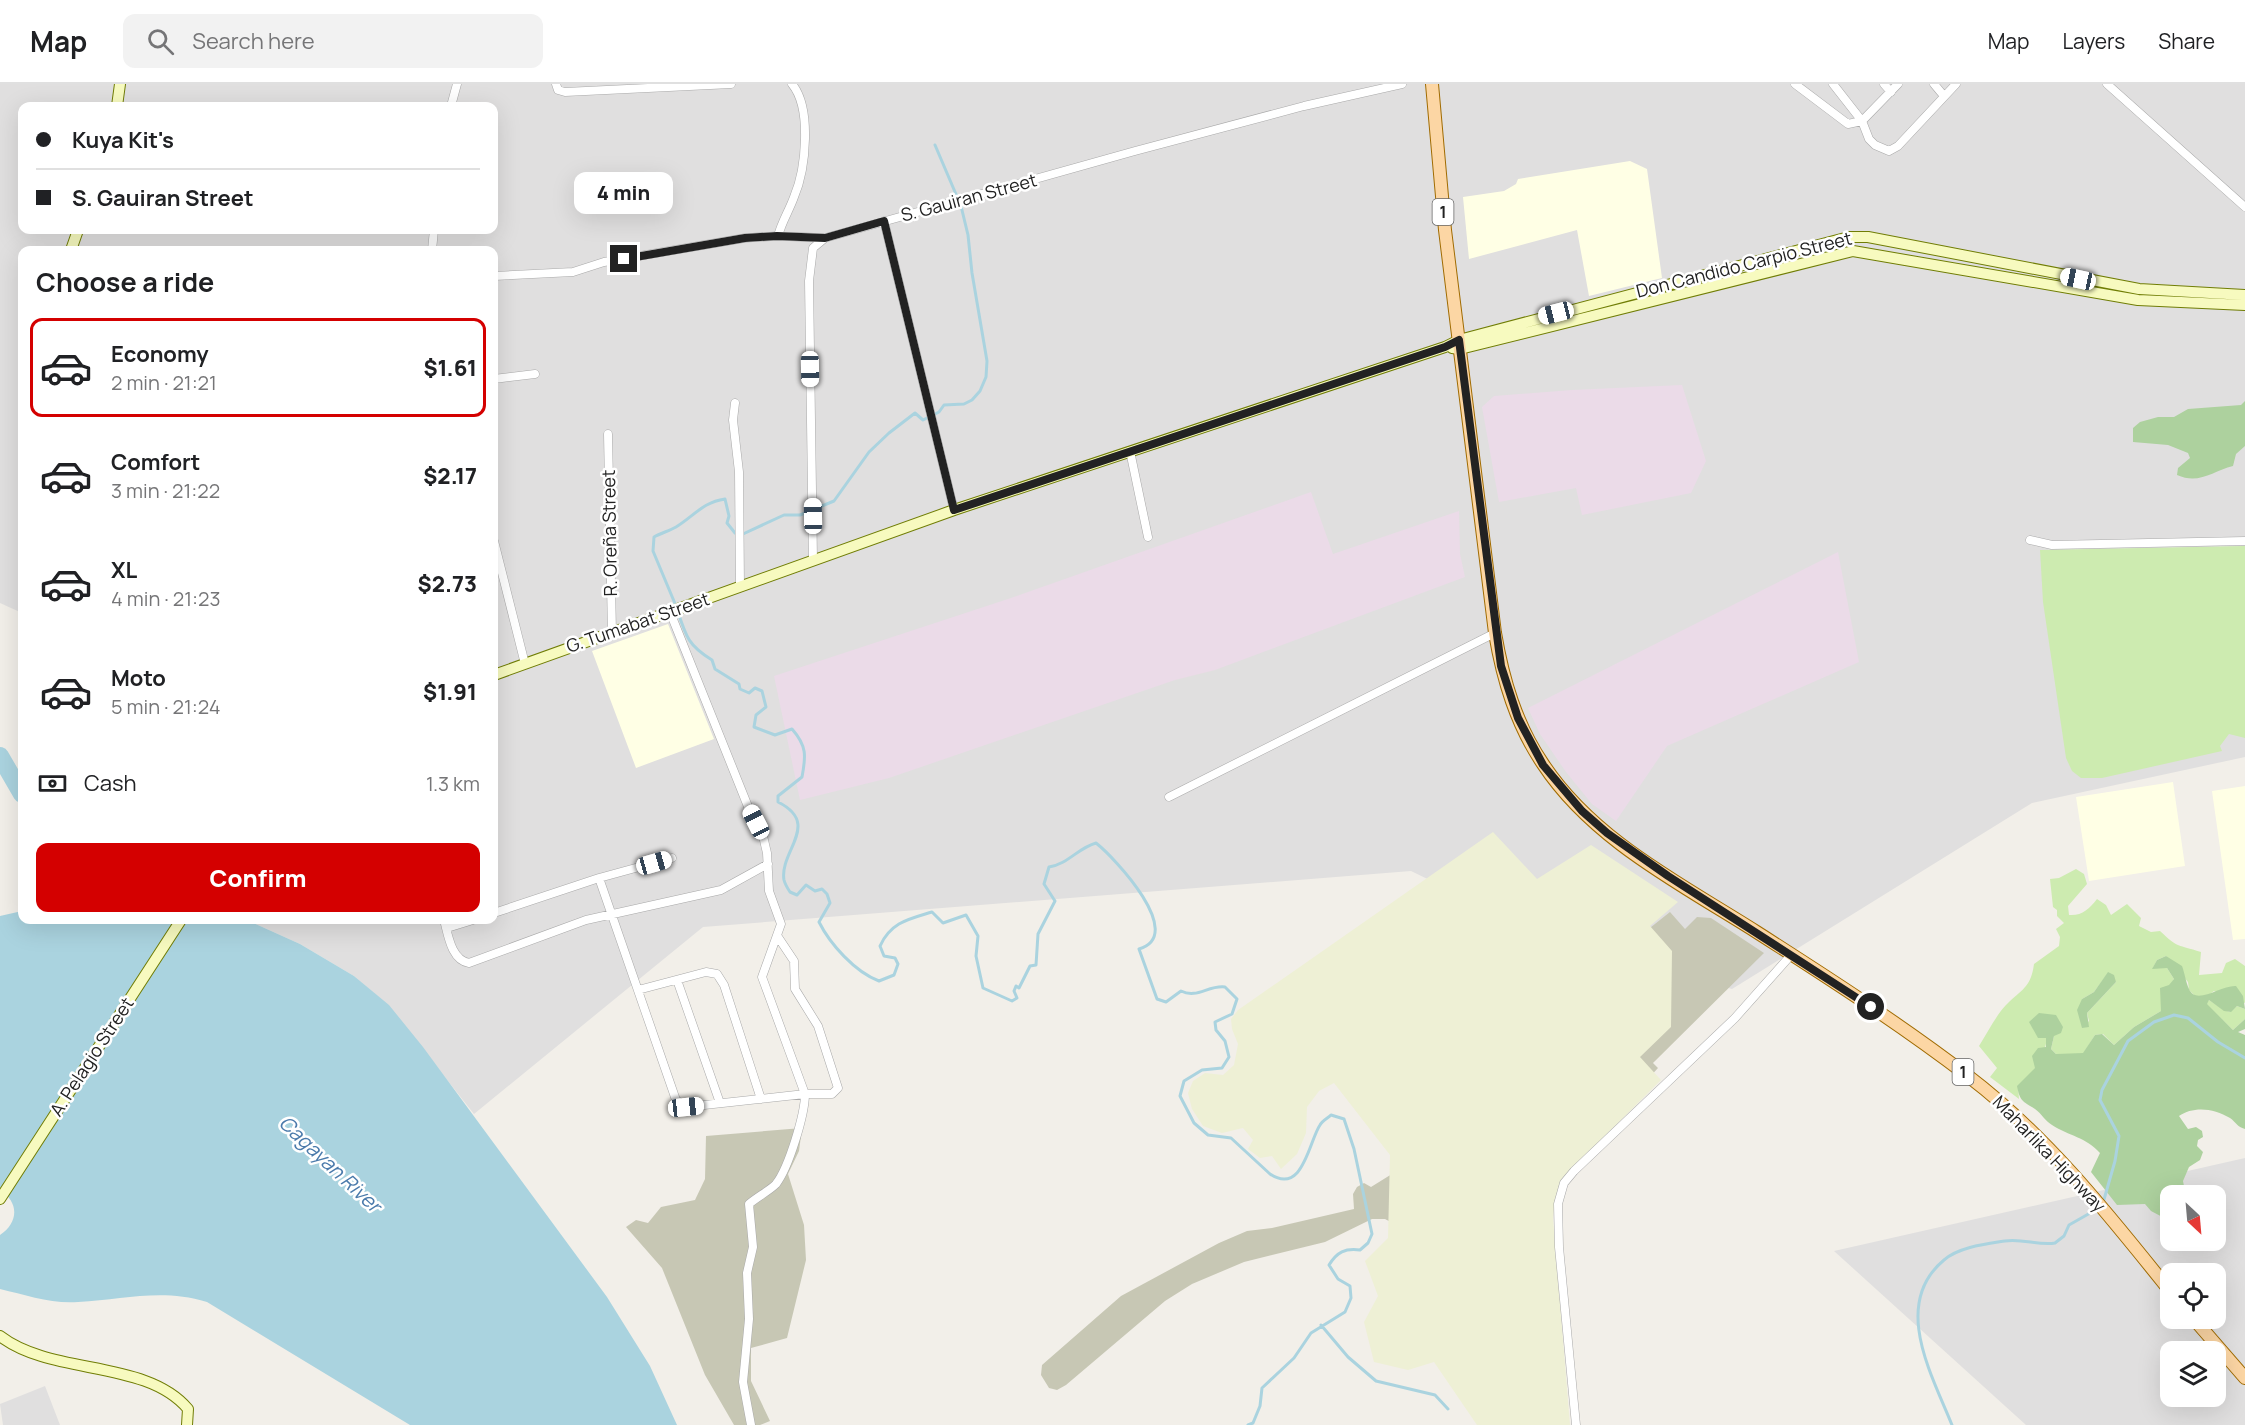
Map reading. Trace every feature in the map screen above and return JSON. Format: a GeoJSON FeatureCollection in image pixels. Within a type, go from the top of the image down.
{"type":"FeatureCollection","features":[{"type":"Feature","properties":{"kind":"main road","name":"Maharlika Highway"},"geometry":{"type":"LineString","coordinates":[[1432,84],[1445,230],[1495,633],[1503,674],[1518,718],[1543,765],[1564,791],[1607,833],[1668,876],[1918,1039],[2002,1102],[2076,1178],[2160,1279]]}},
{"type":"Feature","properties":{"kind":"main road"},"geometry":{"type":"LineString","coordinates":[[2203,1329],[2245,1378]]}},
{"type":"Feature","properties":{"kind":"street"},"geometry":{"type":"LineString","coordinates":[[118,102],[120,84]]}},
{"type":"Feature","properties":{"kind":"street"},"geometry":{"type":"LineString","coordinates":[[452,102],[456,84]]}},
{"type":"Feature","properties":{"kind":"street"},"geometry":{"type":"LineString","coordinates":[[556,84],[558,90],[565,92],[731,84]]}},
{"type":"Feature","properties":{"kind":"street"},"geometry":{"type":"LineString","coordinates":[[777,236],[798,187],[806,124],[802,101],[792,84]]}},
{"type":"Feature","properties":{"kind":"street","name":"S. Gauiran Street"},"geometry":{"type":"LineString","coordinates":[[498,276],[573,272],[604,262],[745,238],[777,236],[825,238],[1135,151],[1304,106],[1402,84]]}},
{"type":"Feature","properties":{"kind":"street"},"geometry":{"type":"LineString","coordinates":[[1795,84],[1848,124],[1862,121],[1898,84]]}},
{"type":"Feature","properties":{"kind":"street"},"geometry":{"type":"LineString","coordinates":[[1833,84],[1862,121],[1875,145],[1889,152],[1898,146],[1956,84]]}},
{"type":"Feature","properties":{"kind":"street"},"geometry":{"type":"LineString","coordinates":[[1884,84],[1891,92]]}},
{"type":"Feature","properties":{"kind":"street"},"geometry":{"type":"LineString","coordinates":[[1934,84],[1944,96]]}},
{"type":"Feature","properties":{"kind":"street"},"geometry":{"type":"LineString","coordinates":[[2107,84],[2245,207]]}},
{"type":"Feature","properties":{"kind":"street"},"geometry":{"type":"LineString","coordinates":[[884,221],[954,510]]}},
{"type":"Feature","properties":{"kind":"street","name":"Don Candido Carpio Street"},"geometry":{"type":"LineString","coordinates":[[1460,344],[1857,236],[2129,288],[2245,295]]}},
{"type":"Feature","properties":{"kind":"street"},"geometry":{"type":"LineString","coordinates":[[813,561],[809,281],[813,248],[825,238]]}},
{"type":"Feature","properties":{"kind":"street","name":"Don Candido Carpio Street"},"geometry":{"type":"LineString","coordinates":[[1460,344],[1853,251],[2127,299],[2245,305]]}},
{"type":"Feature","properties":{"kind":"street","name":"G. Tumabat Street"},"geometry":{"type":"LineString","coordinates":[[498,674],[954,510],[1445,347],[1460,344]]}},
{"type":"Feature","properties":{"kind":"street"},"geometry":{"type":"LineString","coordinates":[[498,379],[535,375]]}},
{"type":"Feature","properties":{"kind":"street"},"geometry":{"type":"LineString","coordinates":[[735,403],[733,420],[739,472],[740,587]]}},
{"type":"Feature","properties":{"kind":"street","name":"R. Oreña Street"},"geometry":{"type":"LineString","coordinates":[[608,434],[612,633]]}},
{"type":"Feature","properties":{"kind":"street"},"geometry":{"type":"LineString","coordinates":[[1130,452],[1148,537]]}},
{"type":"Feature","properties":{"kind":"street"},"geometry":{"type":"LineString","coordinates":[[2030,540],[2052,545],[2245,541]]}},
{"type":"Feature","properties":{"kind":"street"},"geometry":{"type":"LineString","coordinates":[[498,557],[525,664]]}},
{"type":"Feature","properties":{"kind":"street"},"geometry":{"type":"LineString","coordinates":[[671,612],[749,809],[762,836],[768,864],[769,891],[780,917],[778,937],[765,963],[762,977],[805,1094],[805,1108],[793,1145],[776,1184],[749,1204],[753,1247],[747,1273],[749,1318],[744,1382],[751,1425]]}},
{"type":"Feature","properties":{"kind":"street"},"geometry":{"type":"LineString","coordinates":[[1169,797],[1495,633]]}},
{"type":"Feature","properties":{"kind":"street"},"geometry":{"type":"LineString","coordinates":[[498,912],[599,878],[672,858]]}},
{"type":"Feature","properties":{"kind":"street"},"geometry":{"type":"LineString","coordinates":[[446,924],[456,955],[463,962],[469,963],[586,920],[721,890],[768,864]]}},
{"type":"Feature","properties":{"kind":"street"},"geometry":{"type":"LineString","coordinates":[[599,878],[676,1100],[686,1107],[836,1092],[839,1084],[818,1026],[795,989],[794,961],[778,937]]}},
{"type":"Feature","properties":{"kind":"street","name":"A. Pelagio Street"},"geometry":{"type":"LineString","coordinates":[[1,1197],[178,924]]}},
{"type":"Feature","properties":{"kind":"street"},"geometry":{"type":"LineString","coordinates":[[447,928],[460,924]]}},
{"type":"Feature","properties":{"kind":"street"},"geometry":{"type":"LineString","coordinates":[[1576,1425],[1559,1247],[1560,1191],[1574,1171],[1735,1018],[1791,955]]}},
{"type":"Feature","properties":{"kind":"street"},"geometry":{"type":"LineString","coordinates":[[638,990],[712,971],[721,979],[761,1099]]}},
{"type":"Feature","properties":{"kind":"street"},"geometry":{"type":"LineString","coordinates":[[677,980],[720,1103]]}},
{"type":"Feature","properties":{"kind":"street"},"geometry":{"type":"LineString","coordinates":[[0,1336],[17,1348],[36,1355],[130,1378],[169,1392],[188,1409],[187,1425]]}},
{"type":"Feature","properties":{"kind":"shaded area"},"geometry":{"type":"Polygon","coordinates":[[[0,84],[2245,84],[2245,757],[2032,803],[1732,989],[1553,940],[1411,871],[703,927],[474,1114],[388,1005],[354,976],[300,944],[256,924],[498,924],[498,246],[18,246],[18,611],[0,603],[0,84]]]}},
{"type":"Feature","properties":{"kind":"shaded area"},"geometry":{"type":"Polygon","coordinates":[[[1630,161],[1647,169],[1662,278],[1589,296],[1577,230],[1469,259],[1463,197],[1504,191],[1516,184],[1518,179],[1630,161]]]}},
{"type":"Feature","properties":{"kind":"shaded area"},"geometry":{"type":"Polygon","coordinates":[[[1682,385],[1706,461],[1691,493],[1582,515],[1576,488],[1499,502],[1482,407],[1494,396],[1682,385]]]}},
{"type":"Feature","properties":{"kind":"shaded area"},"geometry":{"type":"Polygon","coordinates":[[[1311,492],[1333,554],[1459,511],[1460,554],[1465,577],[1215,670],[1175,680],[889,778],[800,800],[774,676],[1011,598],[1311,492]]]}},
{"type":"Feature","properties":{"kind":"shaded area"},"geometry":{"type":"Polygon","coordinates":[[[1838,552],[1859,662],[1667,746],[1616,821],[1592,804],[1540,734],[1528,708],[1838,552]]]}},
{"type":"Feature","properties":{"kind":"shaded area"},"geometry":{"type":"Polygon","coordinates":[[[668,624],[714,739],[636,768],[592,651],[668,624]]]}},
{"type":"Feature","properties":{"kind":"shaded area"},"geometry":{"type":"Polygon","coordinates":[[[2173,782],[2185,866],[2089,881],[2076,797],[2173,782]]]}},
{"type":"Feature","properties":{"kind":"shaded area"},"geometry":{"type":"Polygon","coordinates":[[[2245,786],[2245,939],[2233,940],[2212,791],[2245,786]]]}},
{"type":"Feature","properties":{"kind":"shaded area"},"geometry":{"type":"Polygon","coordinates":[[[1493,832],[1537,879],[1591,845],[1678,902],[1650,926],[1672,951],[1671,1027],[1640,1057],[1661,1080],[1565,1176],[1555,1201],[1553,1218],[1570,1425],[1477,1425],[1434,1362],[1408,1370],[1374,1362],[1364,1322],[1378,1296],[1365,1261],[1388,1238],[1390,1155],[1334,1083],[1319,1091],[1307,1107],[1306,1133],[1297,1154],[1281,1169],[1272,1156],[1260,1158],[1248,1149],[1253,1140],[1243,1128],[1222,1133],[1203,1126],[1192,1109],[1188,1093],[1193,1081],[1205,1073],[1223,1075],[1234,1065],[1238,1044],[1231,1019],[1238,1010],[1493,832]]]}},
{"type":"Feature","properties":{"kind":"shaded area"},"geometry":{"type":"Polygon","coordinates":[[[1670,912],[1685,929],[1697,917],[1711,918],[1764,953],[1653,1063],[1658,1068],[1570,1163],[1402,1228],[1385,1219],[1372,1219],[1325,1242],[1244,1262],[1192,1284],[1165,1301],[1066,1385],[1057,1390],[1049,1388],[1041,1375],[1042,1365],[1121,1296],[1219,1243],[1247,1231],[1272,1228],[1354,1209],[1353,1194],[1357,1187],[1364,1183],[1371,1187],[1408,1164],[1621,951],[1670,912]]]}},
{"type":"Feature","properties":{"kind":"shaded area"},"geometry":{"type":"Polygon","coordinates":[[[802,1128],[799,1151],[788,1174],[804,1225],[806,1260],[787,1338],[751,1348],[751,1381],[770,1421],[760,1425],[734,1425],[705,1375],[662,1268],[626,1227],[636,1220],[648,1223],[661,1207],[695,1200],[705,1179],[706,1136],[802,1128]]]}},
{"type":"Feature","properties":{"kind":"shaded area"},"geometry":{"type":"Polygon","coordinates":[[[2245,1158],[2245,1425],[2026,1425],[1834,1251],[2245,1158]]]}},
{"type":"Feature","properties":{"kind":"shaded area"},"geometry":{"type":"Polygon","coordinates":[[[45,1386],[60,1425],[3,1425],[0,1404],[45,1386]]]}},
{"type":"Feature","properties":{"kind":"green space"},"geometry":{"type":"Polygon","coordinates":[[[2245,401],[2245,446],[2236,454],[2233,466],[2206,476],[2192,479],[2177,475],[2178,468],[2190,458],[2188,453],[2168,445],[2133,442],[2133,428],[2140,422],[2158,417],[2174,417],[2188,409],[2241,405],[2245,401]]]}},
{"type":"Feature","properties":{"kind":"green space"},"geometry":{"type":"Polygon","coordinates":[[[2245,546],[2245,738],[2229,734],[2220,746],[2222,751],[2102,778],[2081,778],[2072,771],[2066,758],[2043,602],[2040,550],[2245,546]]]}},
{"type":"Feature","properties":{"kind":"green space"},"geometry":{"type":"Polygon","coordinates":[[[2076,869],[2084,874],[2087,884],[2068,906],[2069,915],[2085,911],[2097,899],[2106,905],[2111,915],[2127,904],[2141,918],[2139,926],[2151,932],[2160,931],[2182,947],[2201,952],[2199,975],[2222,973],[2226,963],[2235,959],[2245,966],[2245,1003],[2214,991],[2206,997],[2195,996],[2189,990],[2188,982],[2166,956],[2157,960],[2153,968],[2167,968],[2174,979],[2163,997],[2161,1011],[2134,1027],[2114,1045],[2103,1034],[2095,1035],[2083,1054],[2056,1054],[2051,1049],[2054,1036],[2030,1023],[2035,1031],[2047,1038],[2044,1052],[2037,1065],[2029,1077],[2018,1086],[2019,1099],[1990,1077],[1997,1068],[1979,1046],[2001,1012],[2029,982],[2034,964],[2059,946],[2060,937],[2056,929],[2064,923],[2057,916],[2057,910],[2053,907],[2050,879],[2059,878],[2076,869]],[[2108,973],[2094,992],[2082,999],[2082,1028],[2089,1021],[2087,1013],[2116,982],[2108,973]]]}},
{"type":"Feature","properties":{"kind":"green space"},"geometry":{"type":"Polygon","coordinates":[[[2166,956],[2182,966],[2188,987],[2192,994],[2197,996],[2236,986],[2243,996],[2245,1009],[2237,1006],[2231,1012],[2224,1011],[2209,1000],[2207,1004],[2233,1030],[2245,1019],[2245,1029],[2238,1032],[2245,1035],[2245,1129],[2224,1115],[2211,1110],[2191,1111],[2179,1116],[2188,1129],[2196,1127],[2202,1131],[2203,1137],[2198,1140],[2197,1146],[2203,1152],[2200,1160],[2189,1167],[2183,1181],[2184,1185],[2160,1185],[2160,1216],[2151,1211],[2145,1204],[2117,1205],[2091,1172],[2100,1153],[2089,1143],[2050,1123],[2023,1101],[2017,1086],[2035,1068],[2032,1056],[2038,1048],[2046,1047],[2046,1038],[2038,1038],[2029,1022],[2039,1013],[2056,1015],[2063,1027],[2061,1033],[2054,1036],[2051,1049],[2056,1054],[2083,1053],[2095,1035],[2102,1034],[2114,1045],[2134,1027],[2161,1011],[2160,988],[2169,985],[2174,979],[2167,968],[2152,969],[2157,960],[2166,956]]]}},
{"type":"Feature","properties":{"kind":"green space"},"geometry":{"type":"Polygon","coordinates":[[[2108,972],[2114,975],[2116,982],[2087,1013],[2089,1027],[2082,1028],[2077,1010],[2082,999],[2094,992],[2108,972]]]}},
{"type":"Feature","properties":{"kind":"green space"},"geometry":{"type":"Polygon","coordinates":[[[2209,1000],[2230,1012],[2237,1006],[2245,1009],[2245,1019],[2233,1030],[2206,1004],[2209,1000]]]}},
{"type":"Feature","properties":{"kind":"water","name":"Cagayan River"},"geometry":{"type":"Polygon","coordinates":[[[18,912],[18,924],[256,924],[300,944],[354,976],[389,1005],[423,1047],[607,1297],[650,1366],[677,1425],[410,1425],[207,1302],[158,1295],[58,1302],[0,1289],[0,1235],[11,1224],[14,1212],[11,1200],[0,1190],[0,916],[18,912]]]}},
{"type":"Feature","properties":{"kind":"waterway"},"geometry":{"type":"LineString","coordinates":[[676,606],[653,551],[654,537],[676,527],[705,506],[725,499],[729,516],[727,523],[735,533],[743,534],[784,515],[800,515],[834,501],[869,452],[915,413],[923,420],[939,412],[944,405],[964,404],[972,400],[980,391],[986,377],[987,361],[968,235],[961,206],[935,145]]}},
{"type":"Feature","properties":{"kind":"waterway"},"geometry":{"type":"LineString","coordinates":[[678,612],[689,640],[712,660],[715,669],[739,684],[740,689],[749,693],[755,688],[762,691],[766,707],[756,715],[754,727],[775,735],[792,729],[803,746],[805,757],[802,777],[778,796],[778,802],[791,810],[797,819],[798,829],[784,869],[784,880],[790,892],[797,895],[806,885],[815,891],[822,889],[827,894],[830,903],[819,922],[836,948],[861,971],[879,981],[894,975],[898,964],[895,958],[884,956],[880,946],[884,938],[901,923],[932,912],[943,923],[966,915],[978,936],[976,956],[983,988],[1012,1001],[1017,998],[1014,991],[1016,986],[1019,988],[1030,966],[1036,965],[1038,934],[1055,901],[1044,884],[1049,867],[1062,863],[1096,843],[1131,879],[1151,913],[1155,929],[1152,941],[1139,949],[1157,999],[1166,1002],[1181,991],[1197,993],[1219,987],[1225,987],[1237,999],[1232,1014],[1215,1022],[1216,1030],[1225,1041],[1229,1057],[1222,1068],[1202,1070],[1184,1081],[1180,1096],[1194,1123],[1208,1135],[1231,1138],[1270,1174],[1281,1179],[1290,1178],[1303,1164],[1322,1122],[1331,1115],[1344,1119],[1354,1149],[1372,1234],[1368,1243],[1360,1250],[1342,1252],[1329,1265],[1338,1279],[1350,1286],[1351,1298],[1345,1312],[1311,1333],[1294,1358],[1262,1388],[1260,1406],[1253,1423],[1248,1425]]}},
{"type":"Feature","properties":{"kind":"waterway"},"geometry":{"type":"LineString","coordinates":[[0,756],[18,787]]}},
{"type":"Feature","properties":{"kind":"waterway"},"geometry":{"type":"LineString","coordinates":[[2103,1203],[2115,1161],[2119,1136],[2100,1100],[2102,1090],[2128,1041],[2154,1022],[2174,1015],[2188,1018],[2218,1042],[2245,1058]]}},
{"type":"Feature","properties":{"kind":"waterway"},"geometry":{"type":"LineString","coordinates":[[1952,1425],[1935,1384],[1921,1340],[1918,1318],[1920,1297],[1928,1278],[1944,1260],[1957,1252],[1973,1247],[2011,1240],[2043,1244],[2055,1243],[2064,1236],[2069,1225],[2099,1208]]}},
{"type":"Feature","properties":{"kind":"waterway"},"geometry":{"type":"LineString","coordinates":[[1321,1325],[1348,1357],[1376,1381],[1435,1395],[1448,1409]]}},
{"type":"Feature","properties":{"kind":"route"},"geometry":{"type":"LineString","coordinates":[[624,259],[745,238],[777,236],[825,238],[884,221],[954,510],[1445,347],[1459,340],[1501,666],[1518,718],[1543,765],[1582,811],[1607,833],[1668,876],[1871,1007]]}}]}
